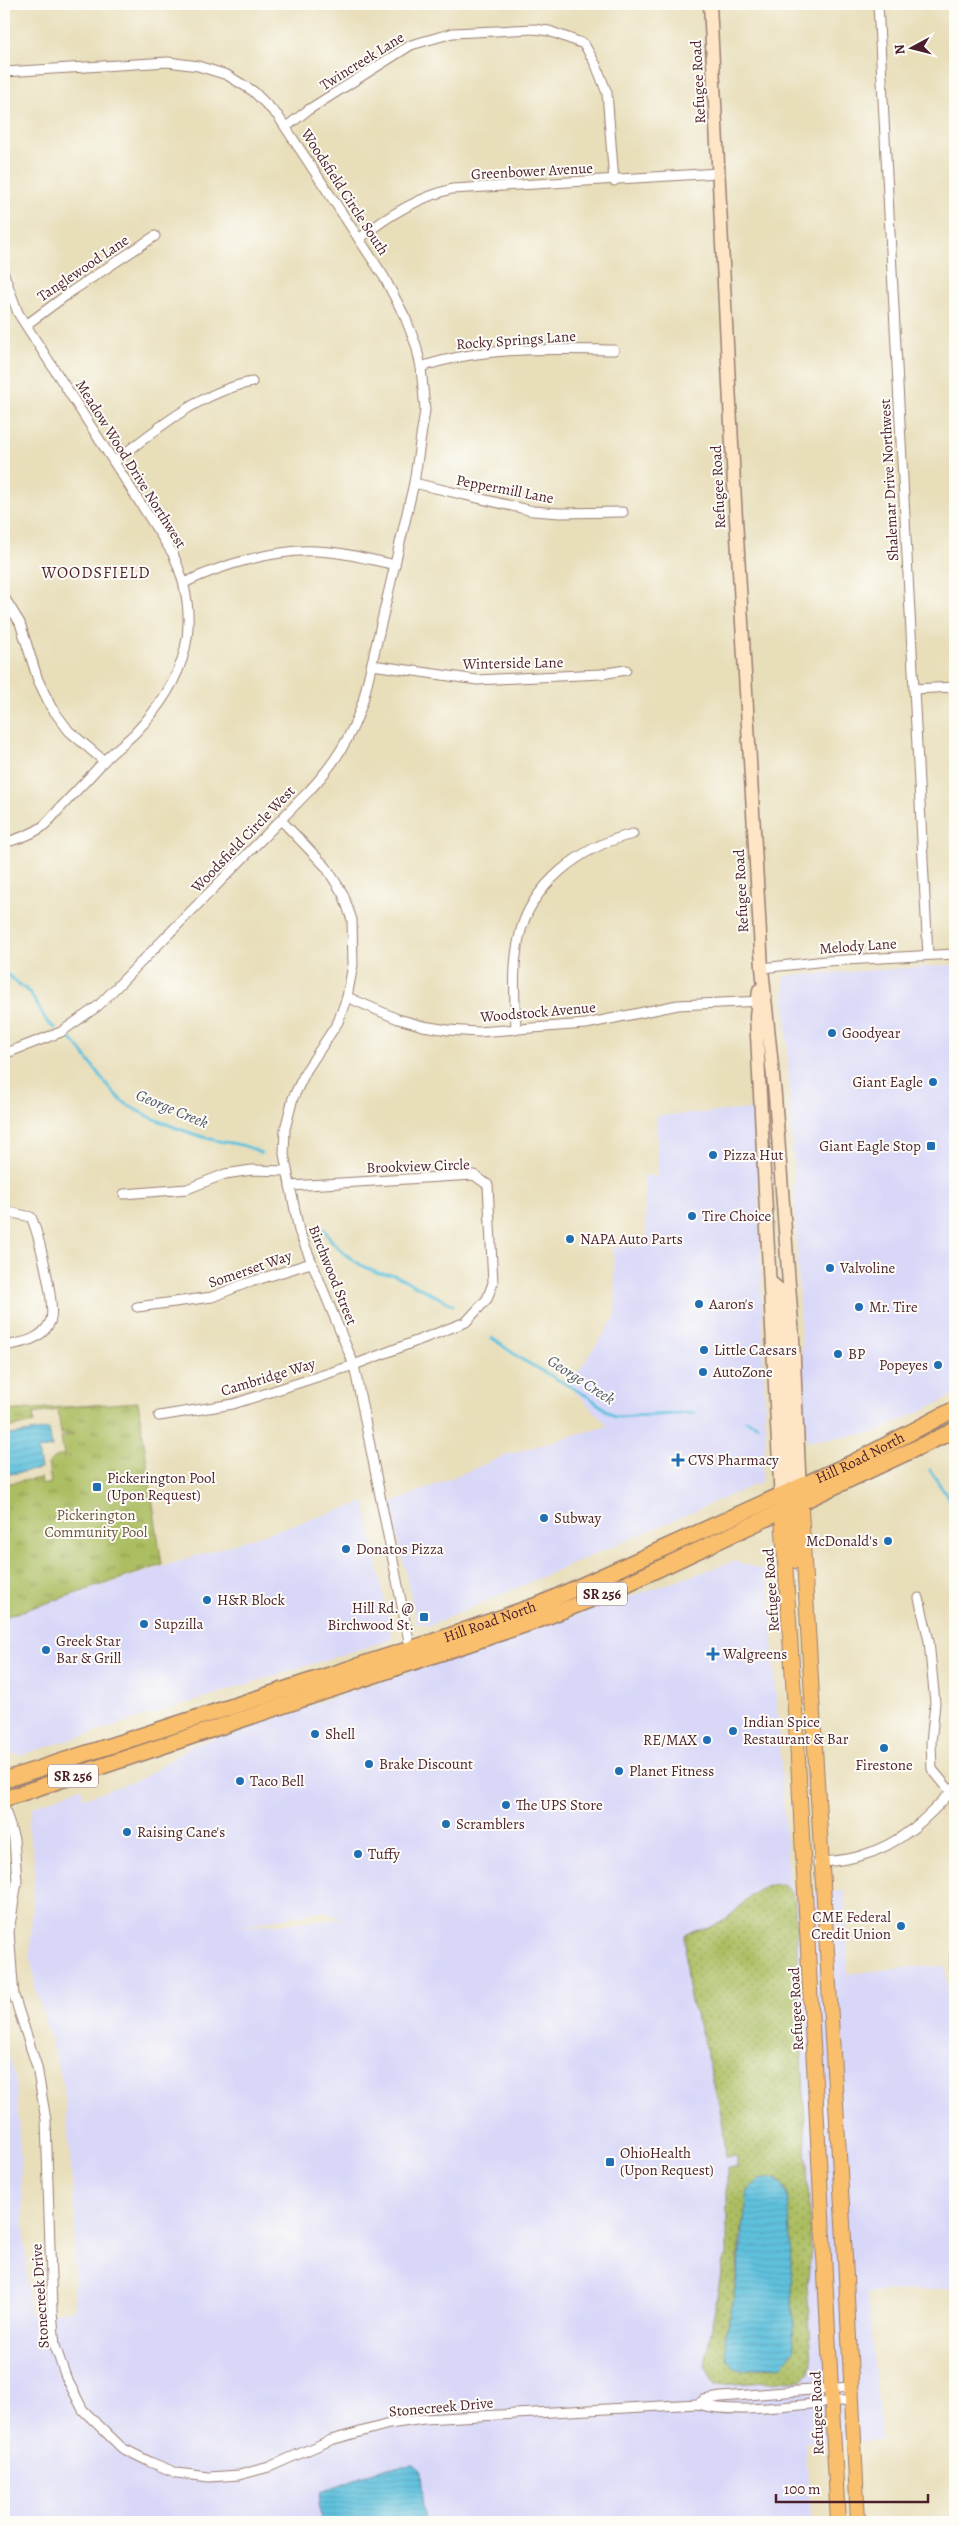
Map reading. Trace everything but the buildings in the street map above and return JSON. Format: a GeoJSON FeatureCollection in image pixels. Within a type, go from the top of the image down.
{"type":"FeatureCollection","features":[{"type":"Feature","properties":{"kind":"highway","name":"Hill Road North"},"geometry":{"type":"LineString","coordinates":[[4,1799],[533,1622],[607,1593],[791,1499],[854,1462],[955,1409]]}},
{"type":"Feature","properties":{"kind":"highway","name":"Hill Road North"},"geometry":{"type":"LineString","coordinates":[[4,1780],[411,1651],[488,1624],[543,1603],[955,1430]]}},
{"type":"Feature","properties":{"kind":"main road","name":"Refugee Road"},"geometry":{"type":"LineString","coordinates":[[710,4],[734,484],[762,968],[762,1001],[775,1096],[793,1338],[791,1499],[798,1740],[838,2522]]}},
{"type":"Feature","properties":{"kind":"main road","name":"Refugee Road"},"geometry":{"type":"LineString","coordinates":[[762,1001],[756,1016],[767,1235],[770,1280],[779,1290],[798,1640],[803,1675],[813,1688],[819,1862],[846,2256],[850,2393],[858,2522]]}},
{"type":"Feature","properties":{"kind":"street","name":"Shalemar Drive Northwest"},"geometry":{"type":"LineString","coordinates":[[878,4],[928,955]]}},
{"type":"Feature","properties":{"kind":"street","name":"Twincreek Lane"},"geometry":{"type":"LineString","coordinates":[[286,127],[308,110],[404,48],[424,40],[474,30],[520,28],[549,31],[584,44],[603,79],[609,108],[614,181]]}},
{"type":"Feature","properties":{"kind":"street","name":"Woodsfield Circle South"},"geometry":{"type":"LineString","coordinates":[[4,72],[153,62],[198,66],[227,75],[240,82],[264,101],[286,127],[384,277],[405,317],[421,367],[425,410],[414,483],[395,565]]}},
{"type":"Feature","properties":{"kind":"street","name":"Greenbower Avenue"},"geometry":{"type":"LineString","coordinates":[[359,239],[402,208],[423,198],[452,189],[719,174]]}},
{"type":"Feature","properties":{"kind":"street","name":"Tanglewood Lane"},"geometry":{"type":"LineString","coordinates":[[26,325],[72,290],[155,236]]}},
{"type":"Feature","properties":{"kind":"street","name":"Meadow Wood Drive Northwest"},"geometry":{"type":"LineString","coordinates":[[4,274],[11,299],[26,325],[173,554],[184,582],[188,604],[189,627],[179,671],[164,697],[135,732],[104,761],[42,826],[31,834],[4,843]]}},
{"type":"Feature","properties":{"kind":"street","name":"Rocky Springs Lane"},"geometry":{"type":"LineString","coordinates":[[421,367],[452,358],[481,353],[569,349],[614,350]]}},
{"type":"Feature","properties":{"kind":"street"},"geometry":{"type":"LineString","coordinates":[[114,462],[144,438],[204,399],[224,390],[252,382]]}},
{"type":"Feature","properties":{"kind":"street","name":"Peppermill Lane"},"geometry":{"type":"LineString","coordinates":[[414,483],[533,510],[560,513],[623,512]]}},
{"type":"Feature","properties":{"kind":"street"},"geometry":{"type":"LineString","coordinates":[[184,582],[230,565],[302,550],[347,554],[395,565]]}},
{"type":"Feature","properties":{"kind":"street","name":"Woodsfield Circle West"},"geometry":{"type":"LineString","coordinates":[[4,1054],[47,1038],[86,1015],[130,974],[327,772],[342,749],[358,716],[395,565]]}},
{"type":"Feature","properties":{"kind":"street"},"geometry":{"type":"LineString","coordinates":[[4,597],[20,623],[38,680],[51,707],[70,731],[104,761]]}},
{"type":"Feature","properties":{"kind":"street","name":"Winterside Lane"},"geometry":{"type":"LineString","coordinates":[[372,665],[477,680],[601,674],[626,670]]}},
{"type":"Feature","properties":{"kind":"street"},"geometry":{"type":"LineString","coordinates":[[914,689],[955,687]]}},
{"type":"Feature","properties":{"kind":"street","name":"Birchwood Street"},"geometry":{"type":"LineString","coordinates":[[280,820],[326,867],[348,905],[352,920],[354,948],[347,997],[338,1022],[306,1071],[293,1098],[284,1141],[286,1171],[299,1231],[354,1365],[411,1651]]}},
{"type":"Feature","properties":{"kind":"street"},"geometry":{"type":"LineString","coordinates":[[516,1030],[515,982],[517,947],[521,928],[537,897],[553,878],[585,852],[608,841],[634,834]]}},
{"type":"Feature","properties":{"kind":"street","name":"Melody Lane"},"geometry":{"type":"LineString","coordinates":[[762,968],[826,961],[955,954]]}},
{"type":"Feature","properties":{"kind":"street","name":"Woodstock Avenue"},"geometry":{"type":"LineString","coordinates":[[347,997],[398,1019],[423,1026],[478,1032],[586,1024],[678,1005],[762,1001]]}},
{"type":"Feature","properties":{"kind":"street"},"geometry":{"type":"LineString","coordinates":[[124,1194],[188,1189],[225,1174],[252,1170],[286,1171]]}},
{"type":"Feature","properties":{"kind":"street","name":"Brookview Circle"},"geometry":{"type":"LineString","coordinates":[[290,1186],[474,1175],[488,1185],[493,1284],[487,1300],[466,1322],[354,1365]]}},
{"type":"Feature","properties":{"kind":"street"},"geometry":{"type":"LineString","coordinates":[[4,1211],[31,1217],[37,1230],[52,1305],[50,1322],[43,1332],[32,1340],[4,1346]]}},
{"type":"Feature","properties":{"kind":"street","name":"Somerset Way"},"geometry":{"type":"LineString","coordinates":[[137,1307],[212,1297],[244,1284],[311,1263]]}},
{"type":"Feature","properties":{"kind":"street","name":"Cambridge Way"},"geometry":{"type":"LineString","coordinates":[[159,1416],[233,1404],[354,1365]]}},
{"type":"Feature","properties":{"kind":"street"},"geometry":{"type":"LineString","coordinates":[[819,1862],[861,1856],[894,1841],[921,1824],[954,1792],[932,1769],[931,1743],[935,1703],[929,1641],[919,1598]]}},
{"type":"Feature","properties":{"kind":"street","name":"Stonecreek Drive"},"geometry":{"type":"LineString","coordinates":[[4,1806],[14,1839],[17,1881],[9,1932],[14,1996],[37,2067],[46,2120],[52,2311],[55,2346],[66,2377],[83,2410],[122,2448],[177,2473],[224,2477],[270,2467],[331,2440],[389,2424],[424,2419],[698,2404],[720,2397],[850,2393]]}},
{"type":"Feature","properties":{"kind":"street"},"geometry":{"type":"LineString","coordinates":[[955,1954],[955,1981]]}},
{"type":"Feature","properties":{"kind":"street","name":"Stonecreek Drive"},"geometry":{"type":"LineString","coordinates":[[833,2395],[850,2393]]}},
{"type":"Feature","properties":{"kind":"shaded area"},"geometry":{"type":"Polygon","coordinates":[[[955,965],[955,1395],[875,1433],[806,1441],[784,976],[955,965]]]}},
{"type":"Feature","properties":{"kind":"shaded area"},"geometry":{"type":"Polygon","coordinates":[[[756,1109],[766,1439],[761,1482],[429,1626],[417,1623],[390,1504],[509,1454],[608,1426],[569,1385],[616,1316],[613,1247],[647,1246],[643,1175],[658,1177],[656,1116],[756,1109]]]}},
{"type":"Feature","properties":{"kind":"shaded area"},"geometry":{"type":"Polygon","coordinates":[[[365,1502],[392,1639],[21,1755],[7,1753],[4,1744],[4,1617],[365,1502]]]}},
{"type":"Feature","properties":{"kind":"shaded area"},"geometry":{"type":"Polygon","coordinates":[[[735,1561],[768,1572],[789,1884],[797,1894],[845,1891],[848,1974],[909,1967],[946,1966],[947,2002],[955,2032],[955,2288],[867,2293],[882,2441],[805,2442],[812,2522],[4,2522],[4,2043],[16,2078],[29,2314],[74,2310],[75,2217],[64,2087],[35,1987],[30,1953],[35,1864],[28,1825],[33,1807],[81,1787],[84,1798],[141,1779],[191,1746],[735,1561]],[[322,1911],[237,1927],[343,1919],[322,1911]]]}},
{"type":"Feature","properties":{"kind":"green space","name":"Pickerington Community Pool"},"geometry":{"type":"Polygon","coordinates":[[[138,1402],[162,1565],[4,1617],[4,1484],[41,1478],[42,1485],[51,1483],[48,1464],[56,1457],[64,1455],[61,1437],[74,1434],[61,1434],[58,1410],[33,1414],[34,1423],[4,1428],[4,1411],[138,1402]]]}},
{"type":"Feature","properties":{"kind":"green space"},"geometry":{"type":"Polygon","coordinates":[[[782,1884],[792,1892],[795,1901],[811,2253],[807,2284],[812,2363],[808,2373],[802,2380],[715,2385],[705,2366],[723,2261],[727,2256],[727,2168],[737,2168],[737,2156],[726,2156],[722,2118],[707,2051],[688,1989],[685,1935],[721,1922],[756,1892],[772,1885],[782,1884]],[[774,2178],[744,2219],[740,2238],[734,2297],[725,2339],[741,2370],[772,2367],[789,2223],[787,2191],[780,2181],[774,2178]]]}},
{"type":"Feature","properties":{"kind":"water"},"geometry":{"type":"Polygon","coordinates":[[[49,1429],[52,1447],[38,1450],[41,1469],[4,1475],[4,1436],[49,1429]]]}},
{"type":"Feature","properties":{"kind":"water"},"geometry":{"type":"Polygon","coordinates":[[[774,2178],[787,2194],[789,2207],[794,2350],[783,2365],[741,2370],[735,2368],[727,2358],[725,2339],[734,2297],[748,2190],[759,2180],[774,2178]]]}},
{"type":"Feature","properties":{"kind":"water"},"geometry":{"type":"Polygon","coordinates":[[[413,2465],[421,2472],[425,2522],[323,2522],[318,2506],[320,2492],[385,2468],[413,2465]]]}},
{"type":"Feature","properties":{"kind":"waterway"},"geometry":{"type":"LineString","coordinates":[[4,972],[30,993],[48,1023],[55,1028]]}},
{"type":"Feature","properties":{"kind":"waterway","name":"George Creek"},"geometry":{"type":"LineString","coordinates":[[70,1038],[112,1091],[127,1104],[150,1117],[191,1133],[243,1146],[261,1153]]}},
{"type":"Feature","properties":{"kind":"waterway","name":"George Creek"},"geometry":{"type":"LineString","coordinates":[[324,1229],[333,1243],[360,1265],[378,1273],[395,1275],[453,1305]]}},
{"type":"Feature","properties":{"kind":"waterway","name":"George Creek"},"geometry":{"type":"LineString","coordinates":[[492,1338],[521,1359],[589,1397],[615,1417],[695,1413]]}},
{"type":"Feature","properties":{"kind":"waterway","name":"George Creek"},"geometry":{"type":"LineString","coordinates":[[746,1420],[757,1425]]}},
{"type":"Feature","properties":{"kind":"waterway","name":"George Creek"},"geometry":{"type":"LineString","coordinates":[[930,1470],[955,1508]]}},
{"type":"Feature","properties":{"kind":"place","name":"Goodyear"},"geometry":{"type":"Point","coordinates":[832,1033]}},
{"type":"Feature","properties":{"kind":"place","name":"Giant Eagle"},"geometry":{"type":"Point","coordinates":[933,1082]}},
{"type":"Feature","properties":{"kind":"place","name":"Giant Eagle Stop"},"geometry":{"type":"Point","coordinates":[931,1146]}},
{"type":"Feature","properties":{"kind":"place","name":"Pizza Hut"},"geometry":{"type":"Point","coordinates":[713,1155]}},
{"type":"Feature","properties":{"kind":"place","name":"Tire Choice"},"geometry":{"type":"Point","coordinates":[692,1216]}},
{"type":"Feature","properties":{"kind":"place","name":"NAPA Auto Parts"},"geometry":{"type":"Point","coordinates":[570,1239]}},
{"type":"Feature","properties":{"kind":"place","name":"Valvoline"},"geometry":{"type":"Point","coordinates":[830,1268]}},
{"type":"Feature","properties":{"kind":"place","name":"Aaron's"},"geometry":{"type":"Point","coordinates":[699,1304]}},
{"type":"Feature","properties":{"kind":"place","name":"Mr. Tire"},"geometry":{"type":"Point","coordinates":[859,1307]}},
{"type":"Feature","properties":{"kind":"place","name":"Little Caesars"},"geometry":{"type":"Point","coordinates":[704,1350]}},
{"type":"Feature","properties":{"kind":"place","name":"BP"},"geometry":{"type":"Point","coordinates":[838,1354]}},
{"type":"Feature","properties":{"kind":"place","name":"Popeyes"},"geometry":{"type":"Point","coordinates":[938,1365]}},
{"type":"Feature","properties":{"kind":"place","name":"AutoZone"},"geometry":{"type":"Point","coordinates":[703,1372]}},
{"type":"Feature","properties":{"kind":"place","name":"CVS Pharmacy"},"geometry":{"type":"Point","coordinates":[678,1460]}},
{"type":"Feature","properties":{"kind":"place","name":"Pickerington Pool (Upon Request)"},"geometry":{"type":"Point","coordinates":[97,1487]}},
{"type":"Feature","properties":{"kind":"place","name":"Subway"},"geometry":{"type":"Point","coordinates":[544,1518]}},
{"type":"Feature","properties":{"kind":"place","name":"McDonald's"},"geometry":{"type":"Point","coordinates":[888,1541]}},
{"type":"Feature","properties":{"kind":"place","name":"Donatos Pizza"},"geometry":{"type":"Point","coordinates":[346,1549]}},
{"type":"Feature","properties":{"kind":"place","name":"H&R Block"},"geometry":{"type":"Point","coordinates":[207,1600]}},
{"type":"Feature","properties":{"kind":"place","name":"Hill Rd. @ Birchwood St."},"geometry":{"type":"Point","coordinates":[424,1617]}},
{"type":"Feature","properties":{"kind":"place","name":"Supzilla"},"geometry":{"type":"Point","coordinates":[144,1624]}},
{"type":"Feature","properties":{"kind":"place","name":"Greek Star Bar & Grill"},"geometry":{"type":"Point","coordinates":[46,1650]}},
{"type":"Feature","properties":{"kind":"place","name":"Walgreens"},"geometry":{"type":"Point","coordinates":[713,1654]}},
{"type":"Feature","properties":{"kind":"place","name":"Indian Spice Restaurant & Bar"},"geometry":{"type":"Point","coordinates":[733,1731]}},
{"type":"Feature","properties":{"kind":"place","name":"Shell"},"geometry":{"type":"Point","coordinates":[315,1734]}},
{"type":"Feature","properties":{"kind":"place","name":"RE/MAX"},"geometry":{"type":"Point","coordinates":[707,1740]}},
{"type":"Feature","properties":{"kind":"place","name":"Firestone"},"geometry":{"type":"Point","coordinates":[884,1748]}},
{"type":"Feature","properties":{"kind":"place","name":"Brake Discount"},"geometry":{"type":"Point","coordinates":[369,1764]}},
{"type":"Feature","properties":{"kind":"place","name":"Planet Fitness"},"geometry":{"type":"Point","coordinates":[619,1771]}},
{"type":"Feature","properties":{"kind":"place","name":"Taco Bell"},"geometry":{"type":"Point","coordinates":[240,1781]}},
{"type":"Feature","properties":{"kind":"place","name":"The UPS Store"},"geometry":{"type":"Point","coordinates":[506,1805]}},
{"type":"Feature","properties":{"kind":"place","name":"Scramblers"},"geometry":{"type":"Point","coordinates":[446,1824]}},
{"type":"Feature","properties":{"kind":"place","name":"Raising Cane's"},"geometry":{"type":"Point","coordinates":[127,1832]}},
{"type":"Feature","properties":{"kind":"place","name":"Tuffy"},"geometry":{"type":"Point","coordinates":[358,1854]}},
{"type":"Feature","properties":{"kind":"place","name":"CME Federal Credit Union"},"geometry":{"type":"Point","coordinates":[901,1926]}},
{"type":"Feature","properties":{"kind":"place","name":"OhioHealth (Upon Request)"},"geometry":{"type":"Point","coordinates":[610,2162]}},
{"type":"Feature","properties":{"kind":"district","name":"WOODSFIELD"},"geometry":{"type":"Point","coordinates":[96,573]}}]}
